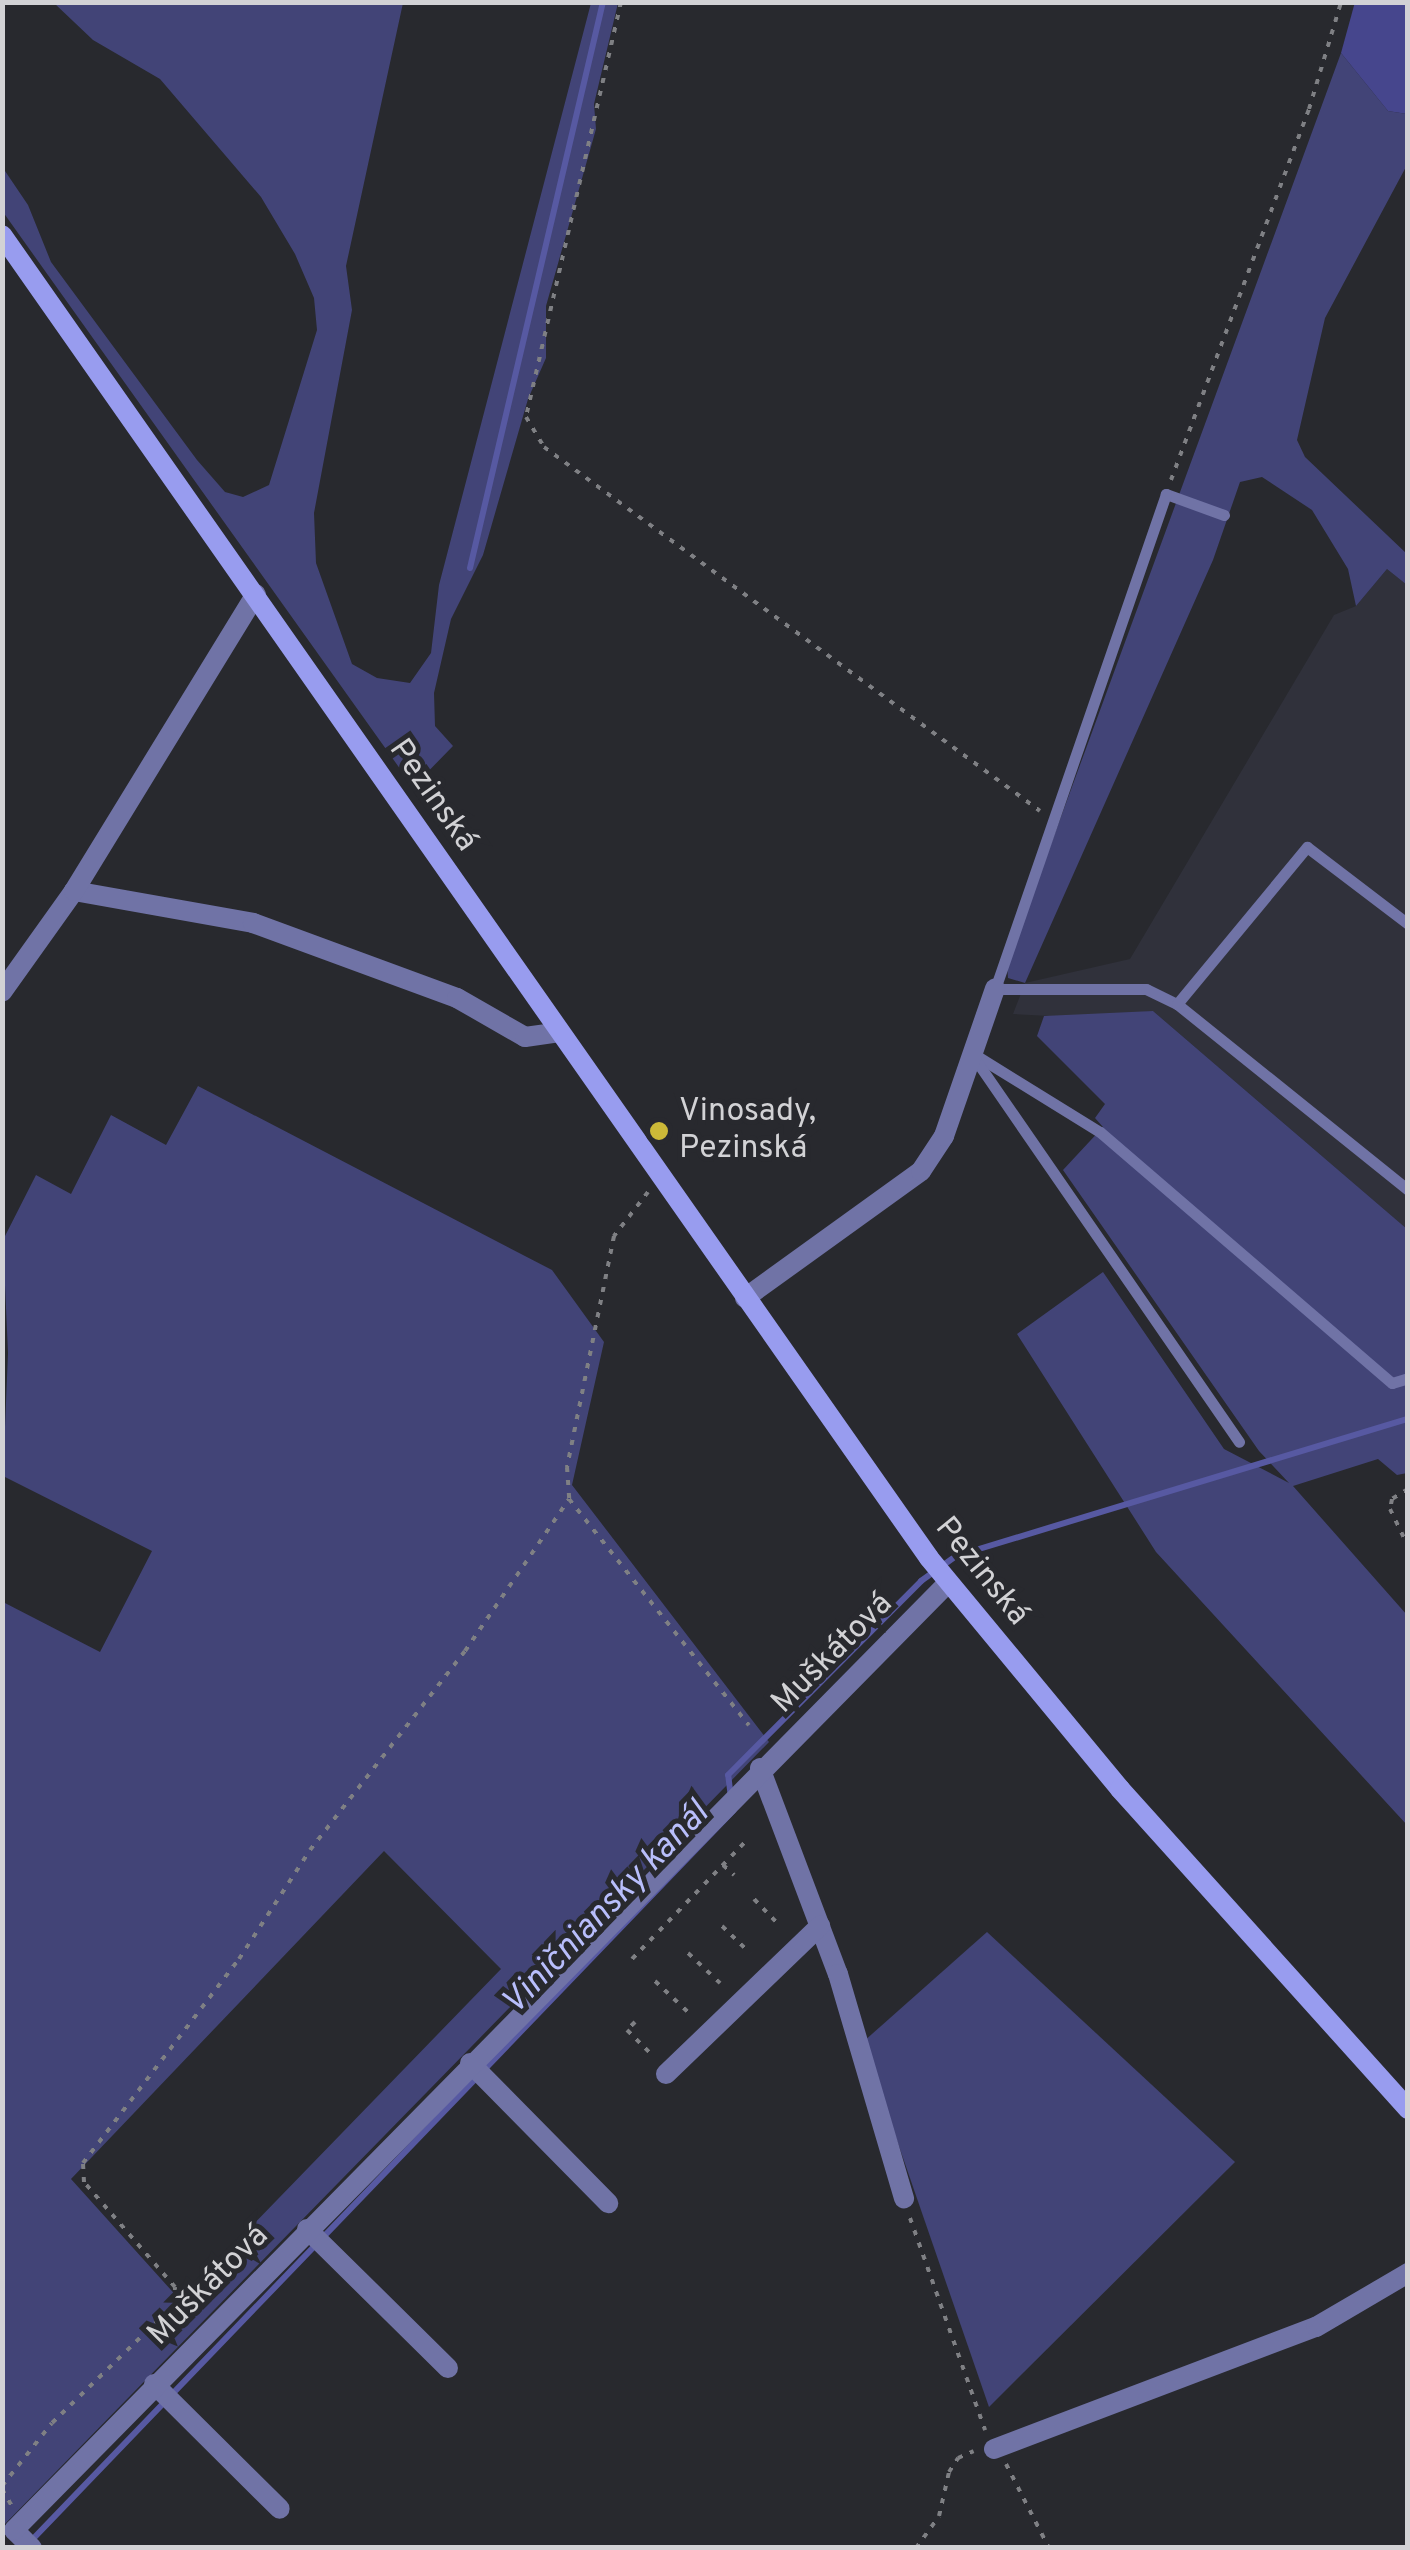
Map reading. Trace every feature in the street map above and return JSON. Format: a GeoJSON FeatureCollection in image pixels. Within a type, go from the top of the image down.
{"type":"FeatureCollection","features":[{"type":"Feature","properties":{"kind":"main road","name":"Pezinská"},"geometry":{"type":"LineString","coordinates":[[2,235],[939,1571],[1120,1789],[1408,2109]]}},
{"type":"Feature","properties":{"kind":"street"},"geometry":{"type":"LineString","coordinates":[[2,992],[74,891],[256,594]]}},
{"type":"Feature","properties":{"kind":"street"},"geometry":{"type":"LineString","coordinates":[[74,891],[253,924],[458,998],[525,1038],[560,1032]]}},
{"type":"Feature","properties":{"kind":"street"},"geometry":{"type":"LineString","coordinates":[[744,1298],[921,1171],[944,1136],[995,989]]}},
{"type":"Feature","properties":{"kind":"street","name":"Muškátová"},"geometry":{"type":"LineString","coordinates":[[32,2548],[8,2535],[760,1768],[939,1571]]}},
{"type":"Feature","properties":{"kind":"street"},"geometry":{"type":"LineString","coordinates":[[760,1768],[838,1974],[904,2198]]}},
{"type":"Feature","properties":{"kind":"street"},"geometry":{"type":"LineString","coordinates":[[666,2074],[820,1926]]}},
{"type":"Feature","properties":{"kind":"street"},"geometry":{"type":"LineString","coordinates":[[470,2062],[608,2203]]}},
{"type":"Feature","properties":{"kind":"street","name":"Muškátová"},"geometry":{"type":"LineString","coordinates":[[307,2229],[448,2368]]}},
{"type":"Feature","properties":{"kind":"street"},"geometry":{"type":"LineString","coordinates":[[994,2449],[1316,2326],[1408,2273]]}},
{"type":"Feature","properties":{"kind":"street","name":"Muškátová"},"geometry":{"type":"LineString","coordinates":[[154,2384],[280,2509]]}},
{"type":"Feature","properties":{"kind":"lane"},"geometry":{"type":"LineString","coordinates":[[1224,515],[1166,494],[995,989],[1146,989],[1177,1004],[1408,1190]]}},
{"type":"Feature","properties":{"kind":"lane"},"geometry":{"type":"LineString","coordinates":[[1177,1004],[1307,846],[1408,924]]}},
{"type":"Feature","properties":{"kind":"lane"},"geometry":{"type":"LineString","coordinates":[[972,1053],[1100,1132],[1392,1382],[1408,1378]]}},
{"type":"Feature","properties":{"kind":"lane"},"geometry":{"type":"LineString","coordinates":[[972,1053],[1239,1442]]}},
{"type":"Feature","properties":{"kind":"path"},"geometry":{"type":"LineString","coordinates":[[622,2],[526,417],[544,447],[1053,820]]}},
{"type":"Feature","properties":{"kind":"path"},"geometry":{"type":"LineString","coordinates":[[1166,494],[1309,109],[1341,2]]}},
{"type":"Feature","properties":{"kind":"path"},"geometry":{"type":"LineString","coordinates":[[2,2486],[52,2423],[176,2303],[175,2287],[84,2182],[83,2163],[238,1959],[310,1850],[466,1651],[568,1498],[567,1467],[586,1356],[614,1236],[634,1204],[663,1179]]}},
{"type":"Feature","properties":{"kind":"path"},"geometry":{"type":"LineString","coordinates":[[1408,1490],[1392,1499],[1390,1509],[1408,1546]]}},
{"type":"Feature","properties":{"kind":"path"},"geometry":{"type":"LineString","coordinates":[[568,1498],[749,1726]]}},
{"type":"Feature","properties":{"kind":"path"},"geometry":{"type":"LineString","coordinates":[[632,1959],[747,1840]]}},
{"type":"Feature","properties":{"kind":"path"},"geometry":{"type":"LineString","coordinates":[[722,1864],[734,1876]]}},
{"type":"Feature","properties":{"kind":"path"},"geometry":{"type":"LineString","coordinates":[[692,1895],[700,1904]]}},
{"type":"Feature","properties":{"kind":"path"},"geometry":{"type":"LineString","coordinates":[[754,1900],[779,1926]]}},
{"type":"Feature","properties":{"kind":"path"},"geometry":{"type":"LineString","coordinates":[[660,1926],[666,1932]]}},
{"type":"Feature","properties":{"kind":"path"},"geometry":{"type":"LineString","coordinates":[[722,1926],[750,1954]]}},
{"type":"Feature","properties":{"kind":"path"},"geometry":{"type":"LineString","coordinates":[[688,1953],[720,1983]]}},
{"type":"Feature","properties":{"kind":"path"},"geometry":{"type":"LineString","coordinates":[[655,1980],[689,2013]]}},
{"type":"Feature","properties":{"kind":"path"},"geometry":{"type":"LineString","coordinates":[[658,2000],[666,1991]]}},
{"type":"Feature","properties":{"kind":"path"},"geometry":{"type":"LineString","coordinates":[[636,2022],[628,2030],[649,2052]]}},
{"type":"Feature","properties":{"kind":"path"},"geometry":{"type":"LineString","coordinates":[[904,2198],[994,2449],[1020,2481],[1049,2548]]}},
{"type":"Feature","properties":{"kind":"path"},"geometry":{"type":"LineString","coordinates":[[916,2548],[939,2516],[958,2458],[994,2449]]}},
{"type":"Feature","properties":{"kind":"shaded area"},"geometry":{"type":"Polygon","coordinates":[[[1355,2],[1407,3],[1407,114],[1388,111],[1341,53],[1355,2]]]}},
{"type":"Feature","properties":{"kind":"shaded area"},"geometry":{"type":"Polygon","coordinates":[[[54,3],[403,3],[346,266],[352,310],[314,513],[316,563],[352,664],[377,678],[410,683],[431,653],[439,585],[591,3],[618,3],[594,104],[596,129],[546,306],[546,358],[528,399],[483,555],[451,619],[434,693],[435,726],[453,746],[413,787],[3,212],[3,168],[28,205],[51,262],[197,460],[225,492],[243,497],[269,485],[317,330],[314,298],[295,254],[261,197],[160,79],[93,40],[54,3]]]}},
{"type":"Feature","properties":{"kind":"shaded area"},"geometry":{"type":"Polygon","coordinates":[[[1341,53],[1388,111],[1407,114],[1407,165],[1325,318],[1297,440],[1305,457],[1407,554],[1407,585],[1387,569],[1356,606],[1348,569],[1312,510],[1262,477],[1240,482],[1213,560],[1025,983],[1008,978],[1007,964],[1341,53]]]}},
{"type":"Feature","properties":{"kind":"shaded area"},"geometry":{"type":"Polygon","coordinates":[[[1387,569],[1407,585],[1407,1229],[1153,1011],[1088,1018],[1013,1014],[1025,983],[1130,959],[1334,615],[1356,606],[1387,569]]]}},
{"type":"Feature","properties":{"kind":"shaded area"},"geometry":{"type":"Polygon","coordinates":[[[1153,1011],[1407,1229],[1407,1473],[1397,1475],[1378,1459],[1293,1486],[1407,1615],[1407,1825],[1156,1552],[1017,1334],[1103,1272],[1224,1449],[1289,1483],[1259,1451],[1063,1170],[1103,1127],[1095,1118],[1105,1104],[1037,1036],[1044,1016],[1153,1011]]]}},
{"type":"Feature","properties":{"kind":"shaded area"},"geometry":{"type":"Polygon","coordinates":[[[198,1086],[552,1270],[604,1342],[572,1485],[769,1742],[3,2526],[3,1602],[100,1652],[152,1551],[3,1476],[8,1353],[3,1240],[36,1175],[71,1194],[111,1115],[166,1145],[198,1086]],[[384,1851],[71,2179],[180,2300],[501,1969],[384,1851]]]}},
{"type":"Feature","properties":{"kind":"shaded area"},"geometry":{"type":"Polygon","coordinates":[[[987,1932],[1235,2162],[989,2407],[863,2042],[987,1932]]]}},
{"type":"Feature","properties":{"kind":"waterway"},"geometry":{"type":"LineString","coordinates":[[470,568],[603,2]]}},
{"type":"Feature","properties":{"kind":"waterway"},"geometry":{"type":"LineString","coordinates":[[731,1798],[728,1775],[921,1581],[956,1556],[1408,1419]]}},
{"type":"Feature","properties":{"kind":"waterway","name":"Viničniansky kanál"},"geometry":{"type":"LineString","coordinates":[[29,2543],[733,1811]]}},
{"type":"Feature","properties":{"kind":"place","name":"Vinosady, Pezinská"},"geometry":{"type":"Point","coordinates":[659,1131]}}]}
